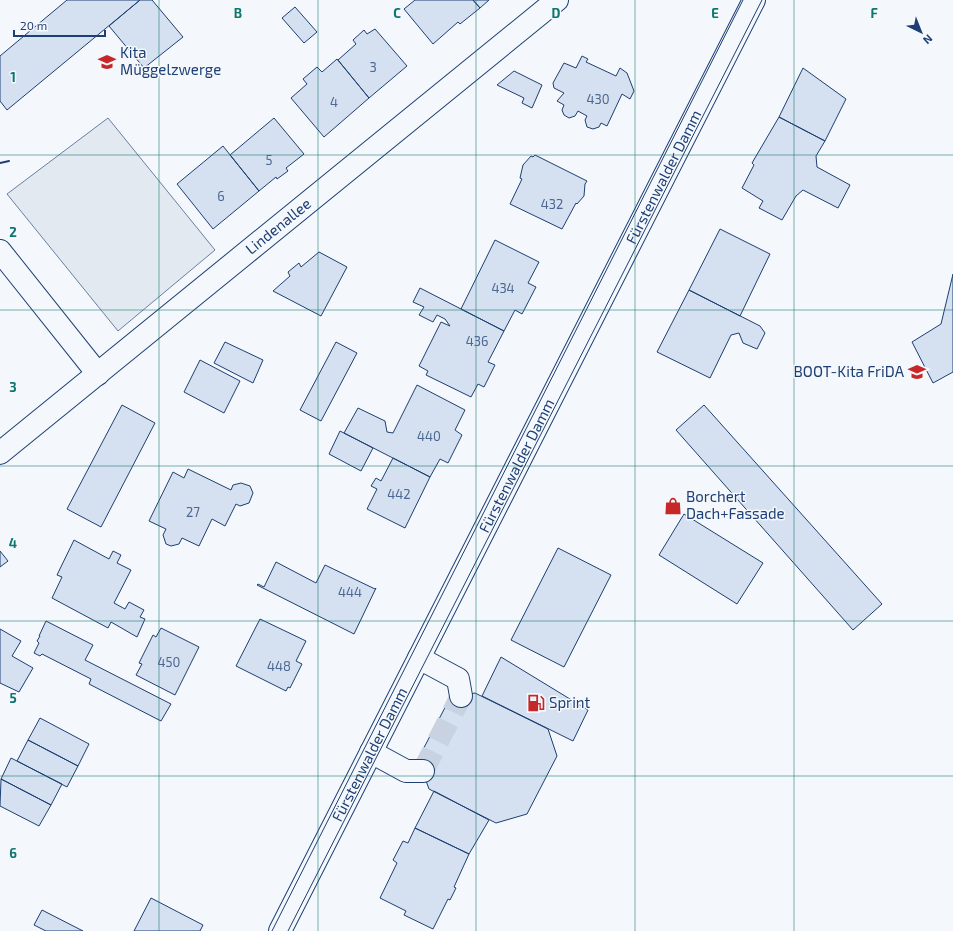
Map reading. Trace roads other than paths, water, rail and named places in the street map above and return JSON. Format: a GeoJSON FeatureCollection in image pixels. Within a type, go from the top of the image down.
{"type":"FeatureCollection","features":[{"type":"Feature","properties":{"kind":"main road","name":"Lindenallee"},"geometry":{"type":"LineString","coordinates":[[0,453],[557,0]]}},
{"type":"Feature","properties":{"kind":"main road","name":"Fürstenwalder Damm"},"geometry":{"type":"LineString","coordinates":[[280,931],[754,0]]}},
{"type":"Feature","properties":{"kind":"main road"},"geometry":{"type":"LineString","coordinates":[[0,250],[98,374]]}},
{"type":"Feature","properties":{"kind":"main road"},"geometry":{"type":"LineString","coordinates":[[419,658],[458,679],[461,696]]}},
{"type":"Feature","properties":{"kind":"main road"},"geometry":{"type":"LineString","coordinates":[[372,752],[406,771],[422,771]]}},
{"type":"Feature","properties":{"kind":"tunnel"},"geometry":{"type":"LineString","coordinates":[[423,771],[461,696]]}},
{"type":"Feature","properties":{"kind":"tram line"},"geometry":{"type":"LineString","coordinates":[[272,931],[743,0]]}},
{"type":"Feature","properties":{"kind":"tram line"},"geometry":{"type":"LineString","coordinates":[[288,931],[762,0]]}},
{"type":"Feature","properties":{"kind":"place","name":"Kita Müggelzwerge"},"geometry":{"type":"Point","coordinates":[107,62]}},
{"type":"Feature","properties":{"kind":"place","name":"BOOT-Kita FriDA"},"geometry":{"type":"Point","coordinates":[917,372]}},
{"type":"Feature","properties":{"kind":"place","name":"Borchert Dach+Fassade"},"geometry":{"type":"Point","coordinates":[673,506]}},
{"type":"Feature","properties":{"kind":"place","name":"Sprint"},"geometry":{"type":"Point","coordinates":[536,703]}}]}
